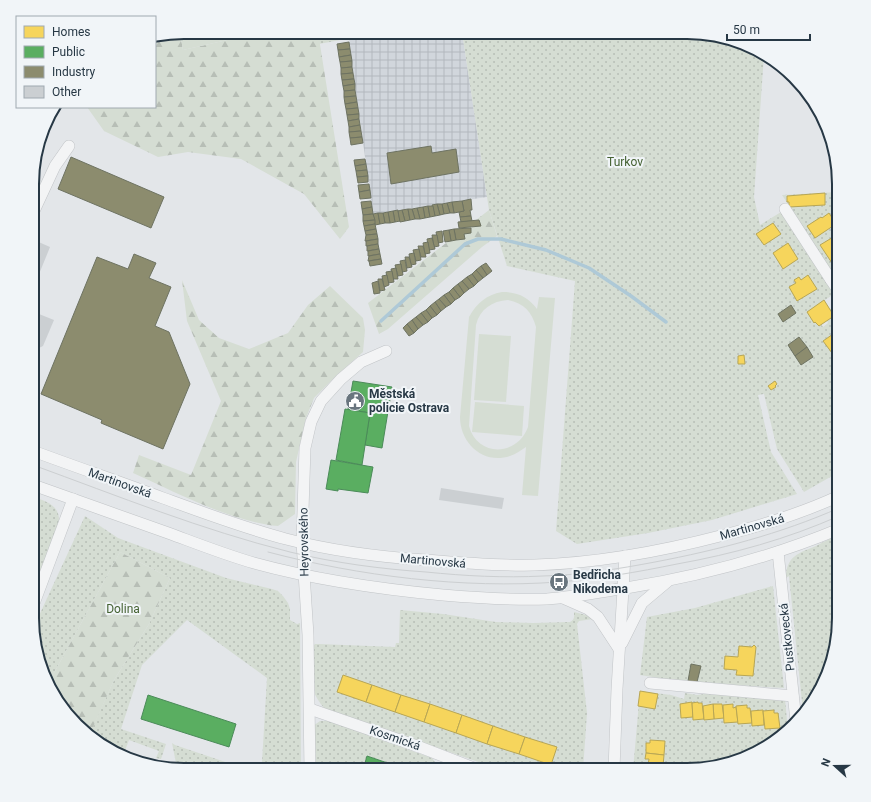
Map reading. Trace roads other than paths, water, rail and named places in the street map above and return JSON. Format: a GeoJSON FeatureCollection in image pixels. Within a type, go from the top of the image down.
{"type":"FeatureCollection","features":[{"type":"Feature","properties":{"kind":"street"},"geometry":{"type":"LineString","coordinates":[[39,200],[55,166],[69,146]]}},
{"type":"Feature","properties":{"kind":"street"},"geometry":{"type":"LineString","coordinates":[[785,210],[832,274]]}},
{"type":"Feature","properties":{"kind":"street","name":"Heyrovského"},"geometry":{"type":"LineString","coordinates":[[310,763],[308,634],[302,542],[305,448],[311,422],[321,400],[340,379],[361,362],[386,351]]}},
{"type":"Feature","properties":{"kind":"street","name":"Martinovská"},"geometry":{"type":"LineString","coordinates":[[39,453],[259,532],[337,550],[386,557],[476,564],[550,564],[625,556],[680,546],[794,515],[832,499]]}},
{"type":"Feature","properties":{"kind":"street"},"geometry":{"type":"LineString","coordinates":[[39,487],[232,556],[304,575],[362,586],[462,597],[515,599],[562,598],[669,581],[699,575],[778,552],[832,532]]}},
{"type":"Feature","properties":{"kind":"street"},"geometry":{"type":"LineString","coordinates":[[39,593],[73,499]]}},
{"type":"Feature","properties":{"kind":"street","name":"Pustkovecká"},"geometry":{"type":"LineString","coordinates":[[778,552],[795,715]]}},
{"type":"Feature","properties":{"kind":"street"},"geometry":{"type":"LineString","coordinates":[[614,763],[625,556]]}},
{"type":"Feature","properties":{"kind":"street"},"geometry":{"type":"LineString","coordinates":[[619,649],[642,603],[669,581]]}},
{"type":"Feature","properties":{"kind":"street"},"geometry":{"type":"LineString","coordinates":[[562,598],[588,609],[598,617],[619,649]]}},
{"type":"Feature","properties":{"kind":"street"},"geometry":{"type":"LineString","coordinates":[[650,683],[793,696]]}},
{"type":"Feature","properties":{"kind":"street","name":"Kosmická"},"geometry":{"type":"LineString","coordinates":[[310,709],[417,746],[461,763]]}},
{"type":"Feature","properties":{"kind":"waterway"},"geometry":{"type":"LineString","coordinates":[[381,321],[465,244],[478,239],[501,239],[546,250],[589,268],[666,322]]}},
{"type":"Feature","properties":{"kind":"tram line"},"geometry":{"type":"LineString","coordinates":[[39,467],[192,523],[290,552],[375,567],[470,576],[514,577],[557,575],[641,565],[702,552],[748,540],[794,526],[832,511]]}},
{"type":"Feature","properties":{"kind":"tram line"},"geometry":{"type":"LineString","coordinates":[[268,552],[338,568],[412,579],[485,584],[558,582],[618,575],[719,556],[780,539],[832,519]]}},
{"type":"Feature","properties":{"kind":"place","name":"Městská policie Ostrava"},"geometry":{"type":"Point","coordinates":[355,401]}},
{"type":"Feature","properties":{"kind":"place","name":"Bedřicha Nikodema"},"geometry":{"type":"Point","coordinates":[559,582]}},
{"type":"Feature","properties":{"kind":"park label","name":"Turkov"},"geometry":{"type":"Point","coordinates":[625,162]}},
{"type":"Feature","properties":{"kind":"park label","name":"Dolina"},"geometry":{"type":"Point","coordinates":[123,609]}}]}
